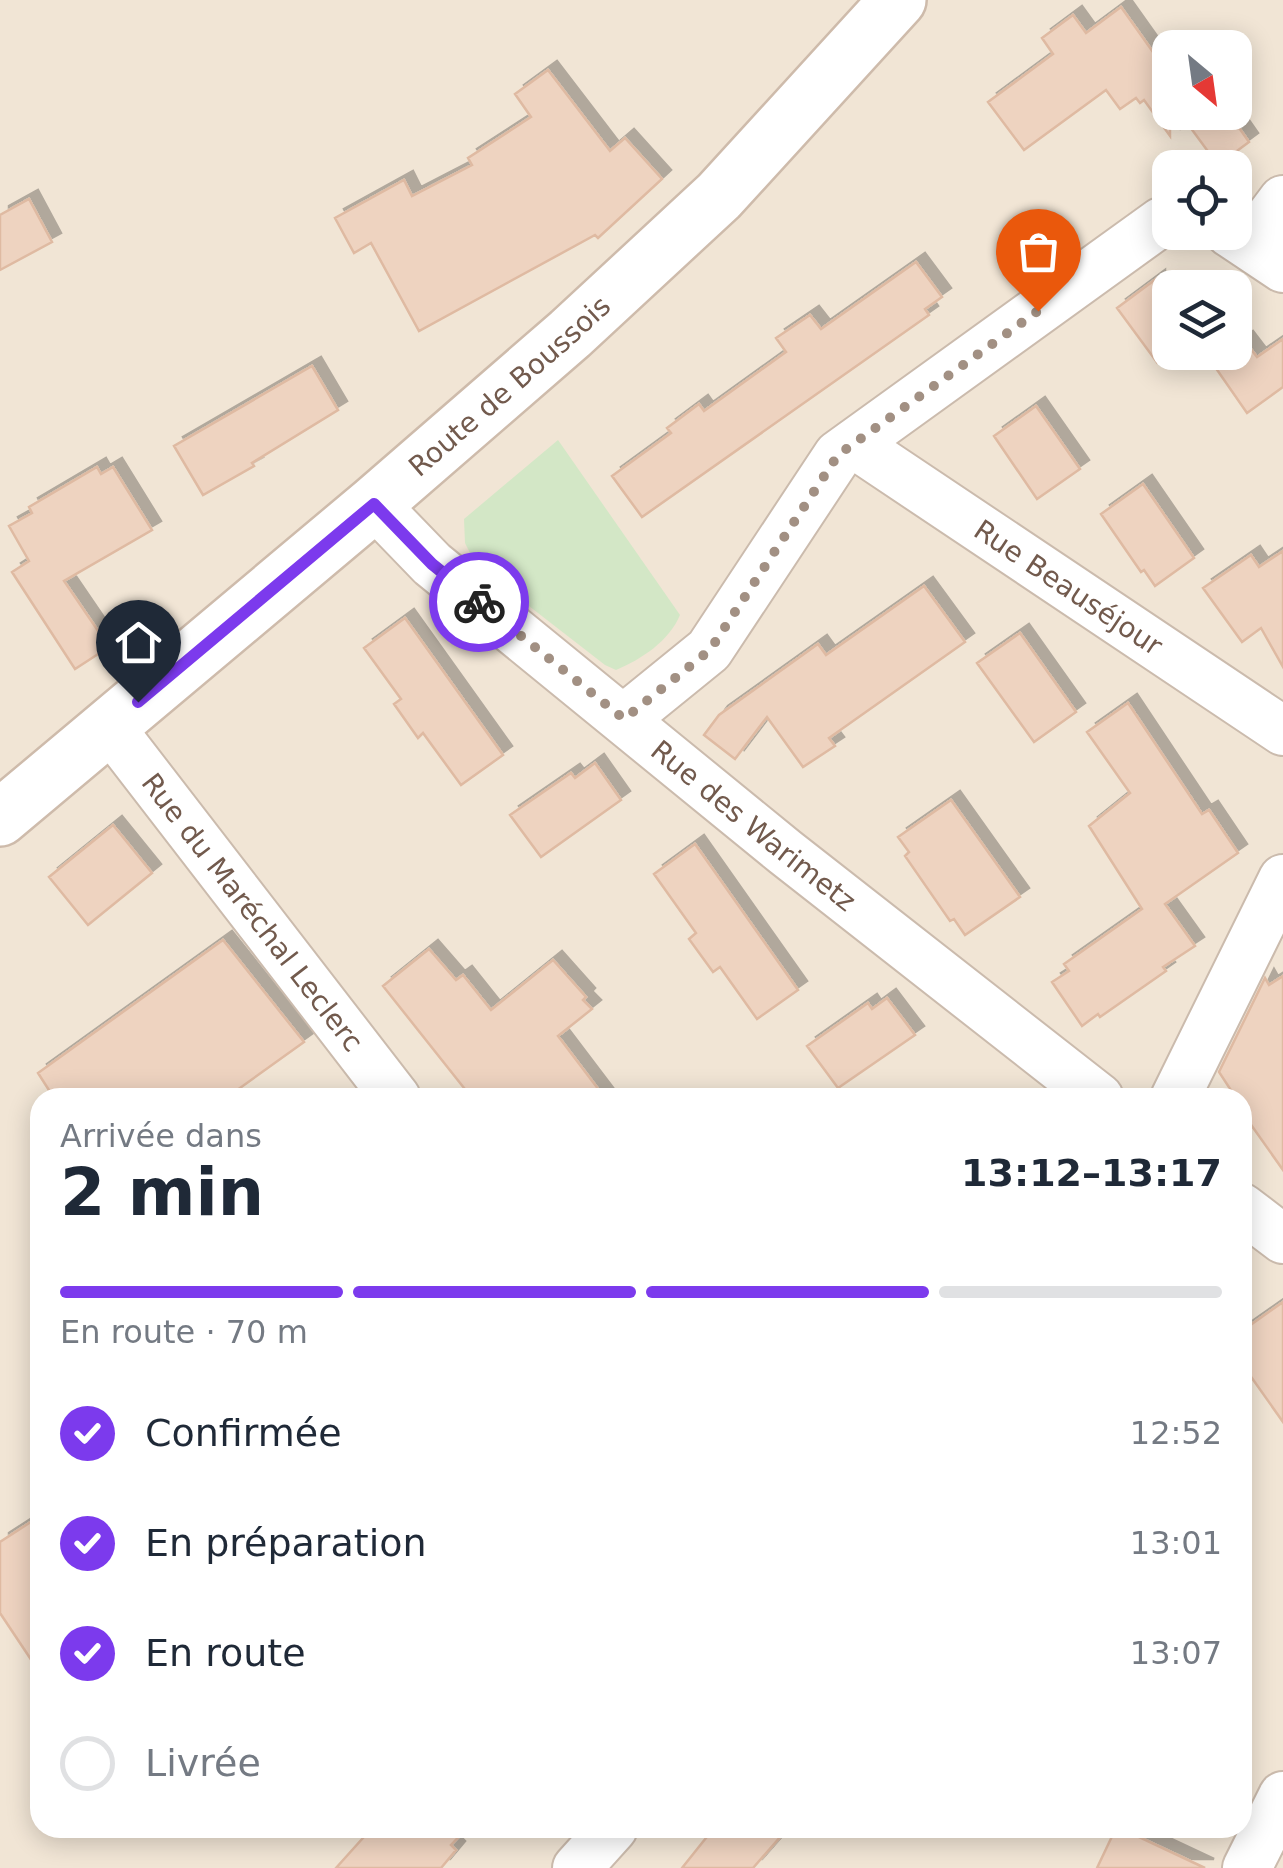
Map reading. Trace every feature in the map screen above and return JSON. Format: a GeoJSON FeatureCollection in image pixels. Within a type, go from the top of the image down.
{"type":"FeatureCollection","features":[{"type":"Feature","properties":{"kind":"street","name":"Route de Boussois"},"geometry":{"type":"LineString","coordinates":[[0,818],[570,334],[719,196],[898,0]]}},
{"type":"Feature","properties":{"kind":"street"},"geometry":{"type":"LineString","coordinates":[[1254,248],[1283,200]]}},
{"type":"Feature","properties":{"kind":"street"},"geometry":{"type":"LineString","coordinates":[[624,719],[710,650],[838,455],[1152,232]]}},
{"type":"Feature","properties":{"kind":"street","name":"Rue Beauséjour"},"geometry":{"type":"LineString","coordinates":[[854,444],[1283,731]]}},
{"type":"Feature","properties":{"kind":"street","name":"Rue des Warimetz"},"geometry":{"type":"LineString","coordinates":[[374,504],[432,564],[785,852],[1086,1088]]}},
{"type":"Feature","properties":{"kind":"street","name":"Rue du Maréchal Leclerc"},"geometry":{"type":"LineString","coordinates":[[109,726],[388,1088]]}},
{"type":"Feature","properties":{"kind":"street"},"geometry":{"type":"LineString","coordinates":[[1181,1088],[1283,879]]}},
{"type":"Feature","properties":{"kind":"street"},"geometry":{"type":"LineString","coordinates":[[1252,1216],[1283,1240]]}},
{"type":"Feature","properties":{"kind":"street"},"geometry":{"type":"LineString","coordinates":[[1247,1868],[1283,1796]]}},
{"type":"Feature","properties":{"kind":"street"},"geometry":{"type":"LineString","coordinates":[[577,1868],[604,1838]]}},
{"type":"Feature","properties":{"kind":"shaded area"},"geometry":{"type":"Polygon","coordinates":[[[0,0],[1283,0],[1283,1868],[0,1868],[0,0]]]}},
{"type":"Feature","properties":{"kind":"green space"},"geometry":{"type":"Polygon","coordinates":[[[558,440],[680,615],[654,648],[616,670],[476,565],[465,543],[464,519],[558,440]]]}},
{"type":"Feature","properties":{"kind":"building"},"geometry":{"type":"Polygon","coordinates":[[[1121,7],[1152,51],[1152,111],[1144,100],[1140,103],[1136,98],[1120,109],[1106,90],[1024,150],[988,102],[1053,54],[1042,38],[1073,15],[1086,33],[1121,7]]]}},
{"type":"Feature","properties":{"kind":"building"},"geometry":{"type":"Polygon","coordinates":[[[548,70],[610,151],[625,138],[662,179],[598,238],[595,235],[419,331],[371,243],[354,253],[335,218],[404,180],[412,196],[472,165],[468,158],[531,117],[515,94],[548,70]]]}},
{"type":"Feature","properties":{"kind":"building"},"geometry":{"type":"Polygon","coordinates":[[[1192,130],[1241,130],[1249,142],[1238,150],[1207,150],[1192,130]]]}},
{"type":"Feature","properties":{"kind":"building"},"geometry":{"type":"Polygon","coordinates":[[[29,199],[52,242],[0,270],[0,215],[29,199]]]}},
{"type":"Feature","properties":{"kind":"building"},"geometry":{"type":"Polygon","coordinates":[[[916,262],[942,297],[925,309],[929,315],[642,517],[612,476],[671,433],[667,428],[699,404],[704,411],[786,352],[776,338],[810,315],[821,329],[916,262]]]}},
{"type":"Feature","properties":{"kind":"building"},"geometry":{"type":"Polygon","coordinates":[[[1152,282],[1152,356],[1117,308],[1152,282]]]}},
{"type":"Feature","properties":{"kind":"building"},"geometry":{"type":"Polygon","coordinates":[[[1283,339],[1283,387],[1247,413],[1217,370],[1252,370],[1252,350],[1257,357],[1283,339]]]}},
{"type":"Feature","properties":{"kind":"building"},"geometry":{"type":"Polygon","coordinates":[[[312,366],[338,410],[203,495],[174,446],[312,366]]]}},
{"type":"Feature","properties":{"kind":"building"},"geometry":{"type":"Polygon","coordinates":[[[1036,406],[1080,469],[1037,499],[994,436],[1036,406]]]}},
{"type":"Feature","properties":{"kind":"building"},"geometry":{"type":"Polygon","coordinates":[[[97,467],[101,474],[113,467],[152,530],[64,581],[109,647],[75,669],[12,572],[29,561],[9,526],[32,513],[29,507],[97,467]]]}},
{"type":"Feature","properties":{"kind":"building"},"geometry":{"type":"Polygon","coordinates":[[[1143,484],[1194,558],[1155,586],[1101,514],[1143,484]]]}},
{"type":"Feature","properties":{"kind":"building"},"geometry":{"type":"Polygon","coordinates":[[[1283,551],[1283,667],[1261,628],[1242,642],[1203,588],[1251,555],[1259,567],[1283,551]]]}},
{"type":"Feature","properties":{"kind":"building"},"geometry":{"type":"Polygon","coordinates":[[[924,586],[965,642],[829,738],[835,746],[803,767],[767,717],[735,759],[704,735],[719,715],[818,644],[826,655],[924,586]]]}},
{"type":"Feature","properties":{"kind":"building"},"geometry":{"type":"Polygon","coordinates":[[[405,618],[503,755],[461,785],[423,733],[418,738],[394,704],[401,699],[364,648],[405,618]]]}},
{"type":"Feature","properties":{"kind":"building"},"geometry":{"type":"Polygon","coordinates":[[[1020,633],[1076,712],[1034,742],[977,663],[1020,633]]]}},
{"type":"Feature","properties":{"kind":"building"},"geometry":{"type":"Polygon","coordinates":[[[1128,703],[1202,814],[1209,810],[1238,853],[1165,904],[1195,946],[1163,967],[1166,971],[1082,1026],[1052,982],[1069,971],[1064,964],[1142,909],[1089,826],[1130,793],[1087,732],[1128,703]]]}},
{"type":"Feature","properties":{"kind":"building"},"geometry":{"type":"Polygon","coordinates":[[[595,763],[621,800],[541,857],[510,815],[571,773],[575,778],[595,763]]]}},
{"type":"Feature","properties":{"kind":"building"},"geometry":{"type":"Polygon","coordinates":[[[951,800],[1020,897],[965,935],[954,919],[950,921],[905,856],[909,852],[898,837],[951,800]]]}},
{"type":"Feature","properties":{"kind":"building"},"geometry":{"type":"Polygon","coordinates":[[[113,825],[152,873],[88,925],[49,877],[113,825]]]}},
{"type":"Feature","properties":{"kind":"building"},"geometry":{"type":"Polygon","coordinates":[[[695,844],[798,990],[757,1019],[720,967],[713,972],[689,939],[696,933],[654,874],[695,844]]]}},
{"type":"Feature","properties":{"kind":"building"},"geometry":{"type":"Polygon","coordinates":[[[223,940],[304,1042],[240,1088],[48,1088],[38,1073],[223,940]]]}},
{"type":"Feature","properties":{"kind":"building"},"geometry":{"type":"Polygon","coordinates":[[[429,949],[456,980],[463,975],[491,1010],[553,960],[592,1009],[558,1036],[597,1088],[464,1088],[383,986],[429,949]]]}},
{"type":"Feature","properties":{"kind":"building"},"geometry":{"type":"Polygon","coordinates":[[[1283,976],[1283,1170],[1252,1126],[1252,1088],[1229,1088],[1219,1072],[1265,978],[1269,985],[1283,976]]]}},
{"type":"Feature","properties":{"kind":"building"},"geometry":{"type":"Polygon","coordinates":[[[887,998],[915,1035],[838,1088],[807,1046],[868,1003],[872,1009],[887,998]]]}},
{"type":"Feature","properties":{"kind":"building"},"geometry":{"type":"Polygon","coordinates":[[[1283,1302],[1283,1422],[1252,1378],[1252,1324],[1283,1302]]]}},
{"type":"Feature","properties":{"kind":"building"},"geometry":{"type":"Polygon","coordinates":[[[30,1522],[30,1658],[0,1613],[0,1542],[30,1522]]]}},
{"type":"Feature","properties":{"kind":"building"},"geometry":{"type":"Polygon","coordinates":[[[363,1838],[458,1838],[451,1845],[456,1850],[441,1868],[336,1868],[363,1838]]]}},
{"type":"Feature","properties":{"kind":"building"},"geometry":{"type":"Polygon","coordinates":[[[706,1838],[779,1838],[753,1868],[682,1868],[706,1838]]]}},
{"type":"Feature","properties":{"kind":"building"},"geometry":{"type":"Polygon","coordinates":[[[1111,1838],[1141,1838],[1205,1868],[1097,1868],[1111,1838]]]}},
{"type":"Feature","properties":{"kind":"way so far"},"geometry":{"type":"LineString","coordinates":[[479,602],[624,719],[710,650],[838,455],[1038,311]]}},
{"type":"Feature","properties":{"kind":"route"},"geometry":{"type":"LineString","coordinates":[[138,702],[374,504],[432,564],[479,602]]}}]}
